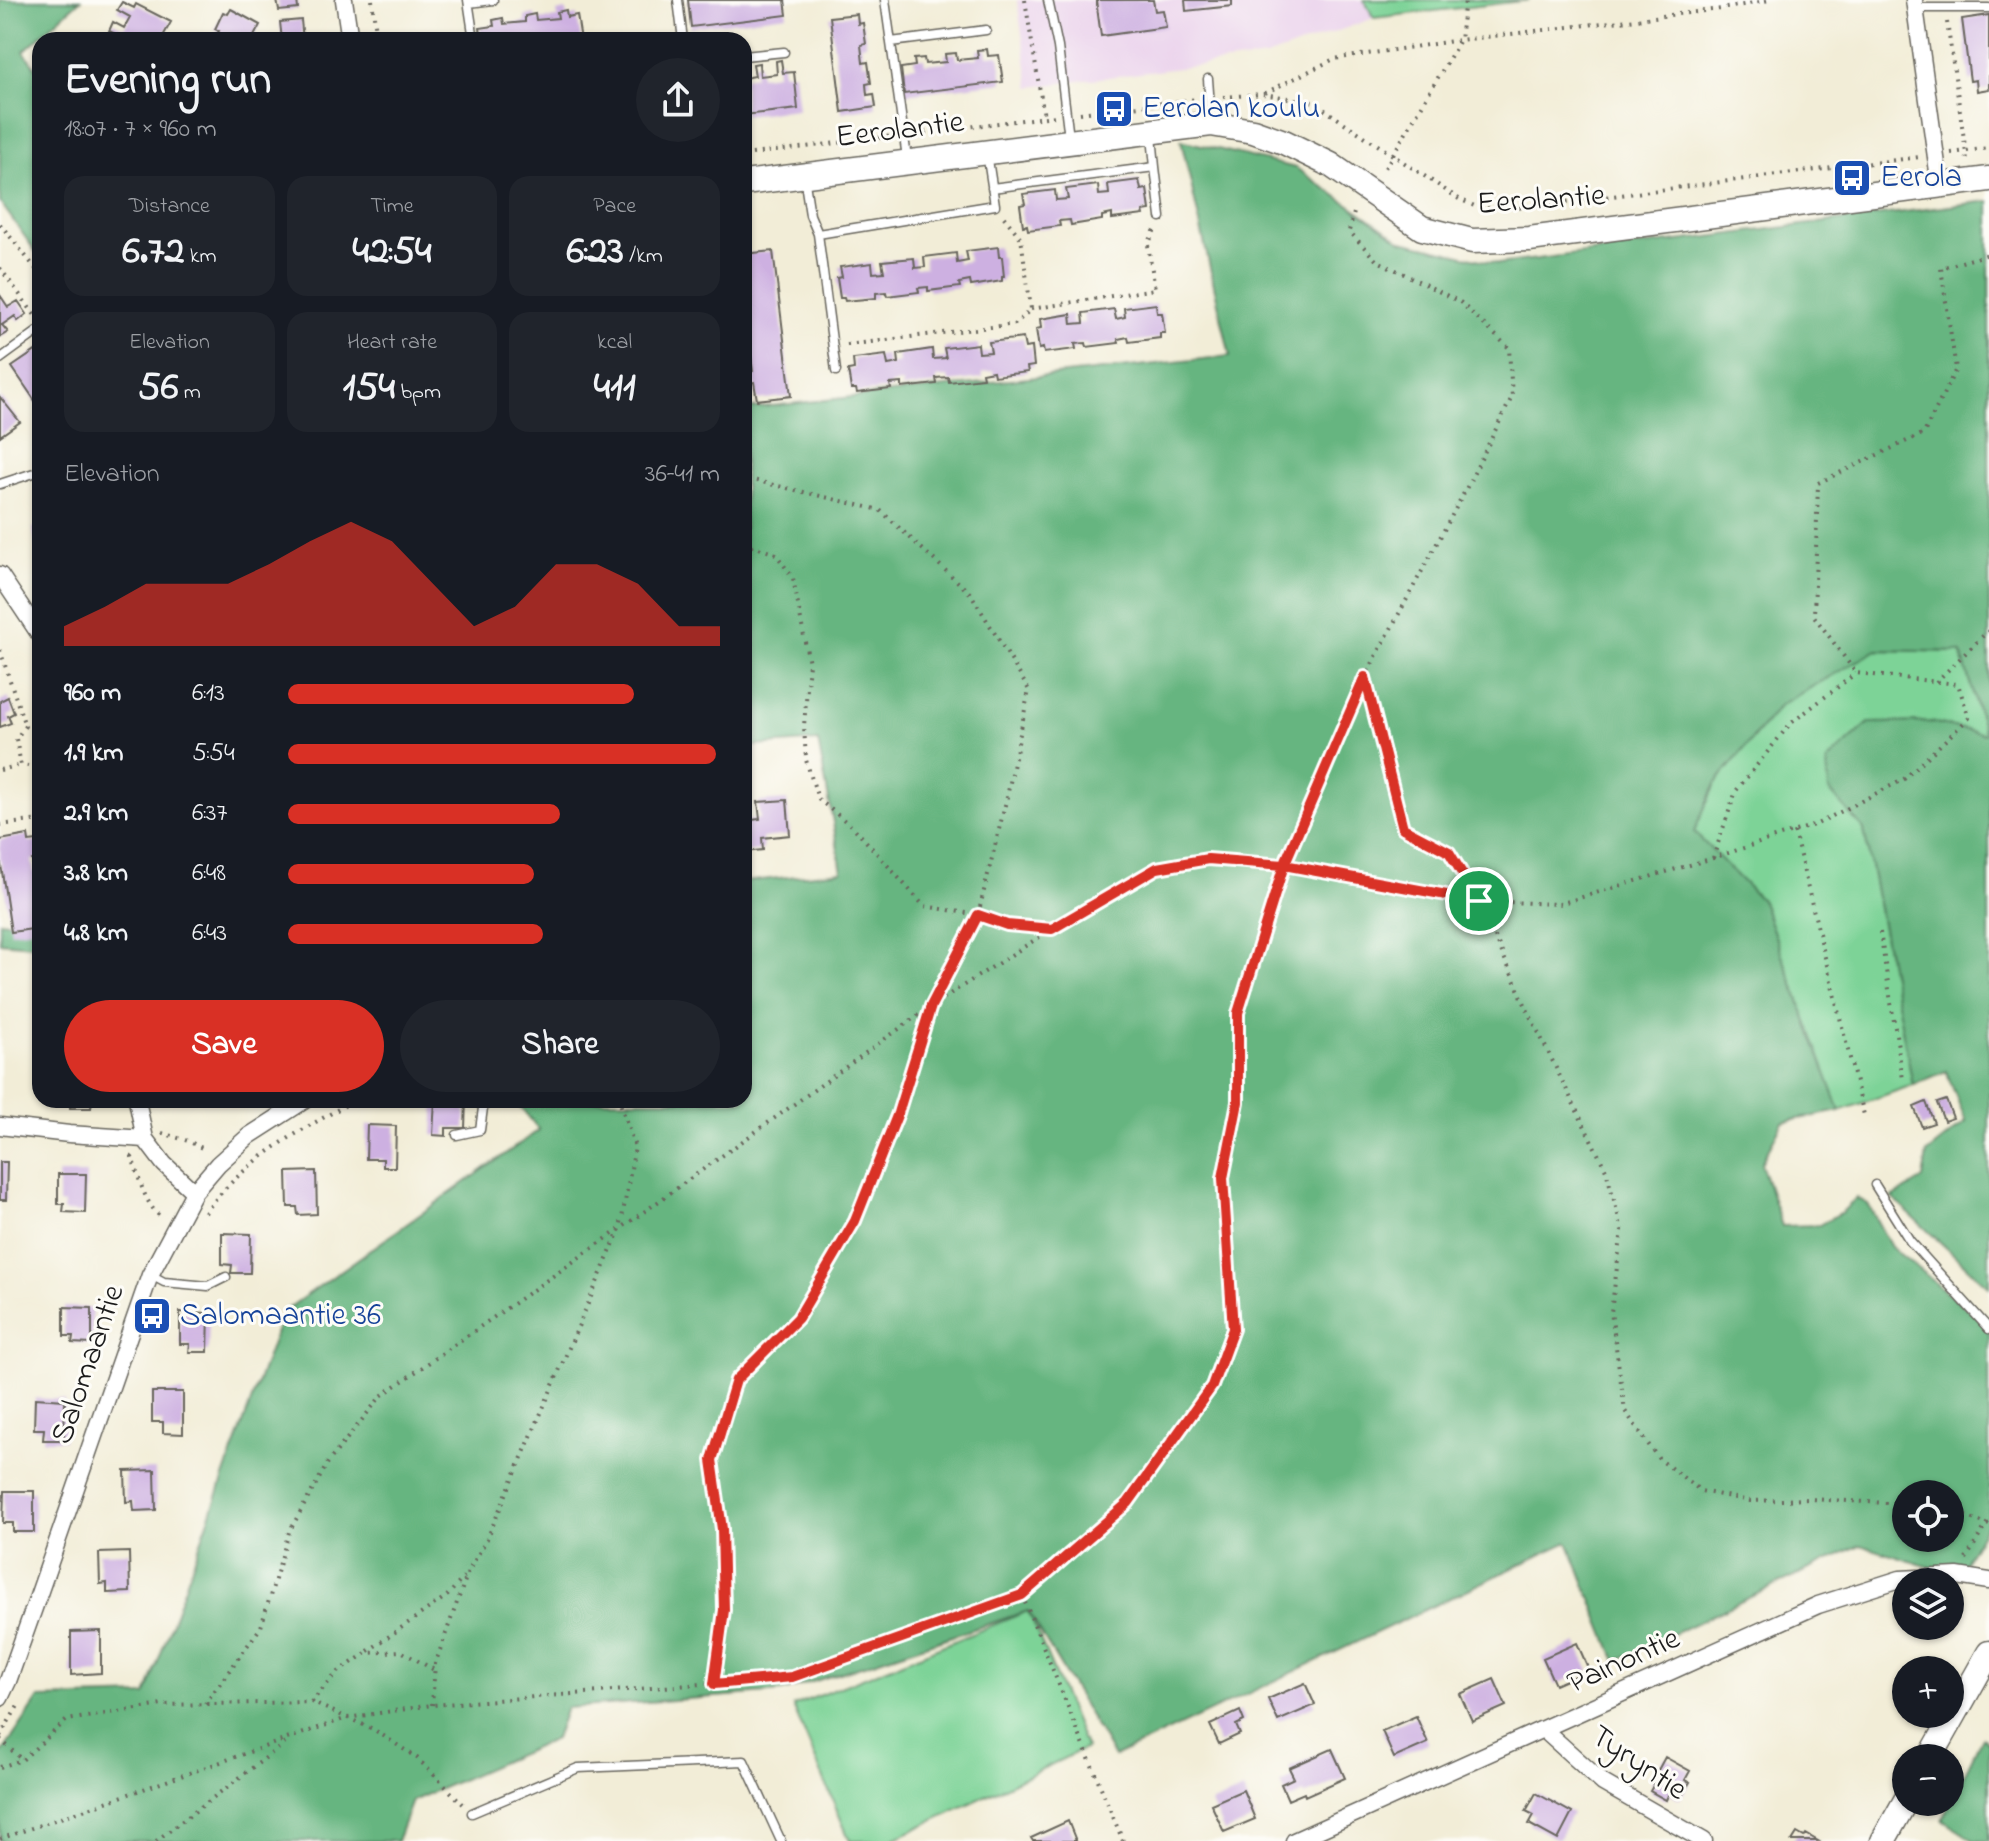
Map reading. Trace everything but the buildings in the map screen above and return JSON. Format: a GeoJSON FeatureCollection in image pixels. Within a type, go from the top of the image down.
{"type":"FeatureCollection","features":[{"type":"Feature","properties":{"kind":"street"},"geometry":{"type":"LineString","coordinates":[[344,0],[349,32]]}},
{"type":"Feature","properties":{"kind":"street"},"geometry":{"type":"LineString","coordinates":[[1914,4],[1940,186]]}},
{"type":"Feature","properties":{"kind":"street","name":"Eerolantie"},"geometry":{"type":"LineString","coordinates":[[752,182],[1211,124],[1253,131],[1284,142],[1331,165],[1422,228],[1472,241],[1529,239],[1989,179]]}},
{"type":"Feature","properties":{"kind":"street"},"geometry":{"type":"LineString","coordinates":[[0,575],[32,623]]}},
{"type":"Feature","properties":{"kind":"street"},"geometry":{"type":"LineString","coordinates":[[139,1108],[147,1141],[164,1164],[194,1192]]}},
{"type":"Feature","properties":{"kind":"street","name":"Salomaantie"},"geometry":{"type":"LineString","coordinates":[[0,1698],[150,1275],[194,1192],[218,1164],[249,1136],[293,1108]]}},
{"type":"Feature","properties":{"kind":"street"},"geometry":{"type":"LineString","coordinates":[[0,1126],[147,1141]]}},
{"type":"Feature","properties":{"kind":"street","name":"Painontie"},"geometry":{"type":"LineString","coordinates":[[1964,1577],[1989,1581]]}},
{"type":"Feature","properties":{"kind":"street","name":"Painontie"},"geometry":{"type":"LineString","coordinates":[[1294,1841],[1818,1605],[1892,1582]]}},
{"type":"Feature","properties":{"kind":"street"},"geometry":{"type":"LineString","coordinates":[[1938,1744],[1989,1653]]}},
{"type":"Feature","properties":{"kind":"street","name":"Tyryntie"},"geometry":{"type":"LineString","coordinates":[[1543,1729],[1603,1783],[1704,1841]]}},
{"type":"Feature","properties":{"kind":"street"},"geometry":{"type":"LineString","coordinates":[[1883,1841],[1897,1816]]}},
{"type":"Feature","properties":{"kind":"lane"},"geometry":{"type":"LineString","coordinates":[[473,32],[469,2],[493,0]]}},
{"type":"Feature","properties":{"kind":"lane"},"geometry":{"type":"LineString","coordinates":[[678,0],[682,32]]}},
{"type":"Feature","properties":{"kind":"lane"},"geometry":{"type":"LineString","coordinates":[[885,0],[908,163]]}},
{"type":"Feature","properties":{"kind":"lane"},"geometry":{"type":"LineString","coordinates":[[1048,0],[1058,47],[1069,142]]}},
{"type":"Feature","properties":{"kind":"lane"},"geometry":{"type":"LineString","coordinates":[[1914,4],[1945,9],[1989,8]]}},
{"type":"Feature","properties":{"kind":"lane"},"geometry":{"type":"LineString","coordinates":[[891,42],[986,30]]}},
{"type":"Feature","properties":{"kind":"lane"},"geometry":{"type":"LineString","coordinates":[[752,55],[784,52]]}},
{"type":"Feature","properties":{"kind":"lane"},"geometry":{"type":"LineString","coordinates":[[1208,79],[1211,124]]}},
{"type":"Feature","properties":{"kind":"lane"},"geometry":{"type":"LineString","coordinates":[[1151,132],[1161,217]]}},
{"type":"Feature","properties":{"kind":"lane"},"geometry":{"type":"LineString","coordinates":[[818,234],[995,205],[987,153]]}},
{"type":"Feature","properties":{"kind":"lane"},"geometry":{"type":"LineString","coordinates":[[992,188],[1155,167]]}},
{"type":"Feature","properties":{"kind":"lane"},"geometry":{"type":"LineString","coordinates":[[804,176],[810,215],[818,234],[836,371]]}},
{"type":"Feature","properties":{"kind":"lane"},"geometry":{"type":"LineString","coordinates":[[0,359],[32,336]]}},
{"type":"Feature","properties":{"kind":"lane"},"geometry":{"type":"LineString","coordinates":[[0,484],[32,474]]}},
{"type":"Feature","properties":{"kind":"lane"},"geometry":{"type":"LineString","coordinates":[[457,1135],[480,1130],[483,1108]]}},
{"type":"Feature","properties":{"kind":"lane"},"geometry":{"type":"LineString","coordinates":[[1875,1185],[1910,1241],[1989,1329]]}},
{"type":"Feature","properties":{"kind":"lane"},"geometry":{"type":"LineString","coordinates":[[150,1275],[164,1282],[208,1286],[226,1277]]}},
{"type":"Feature","properties":{"kind":"lane"},"geometry":{"type":"LineString","coordinates":[[472,1813],[578,1768],[744,1761],[781,1841]]}},
{"type":"Feature","properties":{"kind":"path"},"geometry":{"type":"LineString","coordinates":[[372,0],[376,32]]}},
{"type":"Feature","properties":{"kind":"path"},"geometry":{"type":"LineString","coordinates":[[1025,0],[1044,117]]}},
{"type":"Feature","properties":{"kind":"path"},"geometry":{"type":"LineString","coordinates":[[1385,168],[1460,40],[1465,0]]}},
{"type":"Feature","properties":{"kind":"path"},"geometry":{"type":"LineString","coordinates":[[1263,94],[1334,59],[1770,0]]}},
{"type":"Feature","properties":{"kind":"path"},"geometry":{"type":"LineString","coordinates":[[1945,9],[1966,151]]}},
{"type":"Feature","properties":{"kind":"path"},"geometry":{"type":"LineString","coordinates":[[752,154],[1044,117],[1263,94],[1313,102],[1459,199],[1479,208],[1517,208],[1989,148]]}},
{"type":"Feature","properties":{"kind":"path"},"geometry":{"type":"LineString","coordinates":[[995,205],[1021,238],[1031,309]]}},
{"type":"Feature","properties":{"kind":"path"},"geometry":{"type":"LineString","coordinates":[[0,1839],[347,1718],[432,1705],[792,1677],[1022,1595],[1128,1503],[1212,1386],[1233,1329],[1223,1178],[1238,1102],[1238,1013],[1284,865],[1365,677],[1512,397],[1509,348],[1460,302],[1376,260],[1349,231],[1355,209]]}},
{"type":"Feature","properties":{"kind":"path"},"geometry":{"type":"LineString","coordinates":[[833,347],[1015,324],[1031,309],[1155,289],[1148,245],[1161,217]]}},
{"type":"Feature","properties":{"kind":"path"},"geometry":{"type":"LineString","coordinates":[[0,224],[32,264]]}},
{"type":"Feature","properties":{"kind":"path"},"geometry":{"type":"LineString","coordinates":[[1856,673],[1814,616],[1818,483],[1924,433],[1956,369],[1941,268],[1989,254]]}},
{"type":"Feature","properties":{"kind":"path"},"geometry":{"type":"LineString","coordinates":[[0,268],[32,312]]}},
{"type":"Feature","properties":{"kind":"path"},"geometry":{"type":"LineString","coordinates":[[714,1684],[724,1610],[722,1529],[712,1460],[736,1380],[798,1318],[855,1221],[898,1113],[931,1006],[978,915],[1029,690],[971,594],[880,510],[752,480]]}},
{"type":"Feature","properties":{"kind":"path"},"geometry":{"type":"LineString","coordinates":[[752,546],[776,554],[793,578],[809,663],[804,726],[806,760],[818,799],[854,828],[924,906],[978,915],[1007,925],[1052,929]]}},
{"type":"Feature","properties":{"kind":"path"},"geometry":{"type":"LineString","coordinates":[[1936,682],[1989,630]]}},
{"type":"Feature","properties":{"kind":"path"},"geometry":{"type":"LineString","coordinates":[[0,650],[25,726],[16,739],[21,765]]}},
{"type":"Feature","properties":{"kind":"path"},"geometry":{"type":"LineString","coordinates":[[205,1704],[261,1627],[289,1532],[329,1461],[381,1396],[931,1006],[1052,929],[1157,868],[1208,859],[1284,865],[1479,901],[1559,904],[1713,858],[1817,824],[1904,779],[1969,718],[1958,684],[1856,673],[1790,724],[1736,791],[1713,858]]}},
{"type":"Feature","properties":{"kind":"path"},"geometry":{"type":"LineString","coordinates":[[1365,677],[1403,828],[1449,852],[1479,901],[1528,1011],[1606,1170],[1622,1230],[1611,1312],[1625,1411],[1658,1458],[1701,1491],[1750,1501],[1809,1499],[1892,1503]]}},
{"type":"Feature","properties":{"kind":"path"},"geometry":{"type":"LineString","coordinates":[[0,770],[21,765],[32,767]]}},
{"type":"Feature","properties":{"kind":"path"},"geometry":{"type":"LineString","coordinates":[[0,825],[32,821]]}},
{"type":"Feature","properties":{"kind":"path"},"geometry":{"type":"LineString","coordinates":[[1794,832],[1865,1119]]}},
{"type":"Feature","properties":{"kind":"path"},"geometry":{"type":"LineString","coordinates":[[1880,932],[1903,1079]]}},
{"type":"Feature","properties":{"kind":"path"},"geometry":{"type":"LineString","coordinates":[[147,1141],[132,1157],[145,1194],[156,1214],[174,1228],[192,1232],[213,1203],[250,1165],[341,1108]]}},
{"type":"Feature","properties":{"kind":"path"},"geometry":{"type":"LineString","coordinates":[[432,1705],[435,1664],[468,1572],[487,1539],[620,1229],[635,1147],[622,1108]]}},
{"type":"Feature","properties":{"kind":"path"},"geometry":{"type":"LineString","coordinates":[[156,1124],[160,1133],[204,1148],[235,1181]]}},
{"type":"Feature","properties":{"kind":"path"},"geometry":{"type":"LineString","coordinates":[[1962,1568],[1988,1523],[1964,1515]]}},
{"type":"Feature","properties":{"kind":"path"},"geometry":{"type":"LineString","coordinates":[[311,1702],[337,1673],[448,1595],[468,1572]]}},
{"type":"Feature","properties":{"kind":"path"},"geometry":{"type":"LineString","coordinates":[[1022,1595],[1123,1841]]}},
{"type":"Feature","properties":{"kind":"path"},"geometry":{"type":"LineString","coordinates":[[366,1653],[401,1651],[434,1670]]}},
{"type":"Feature","properties":{"kind":"path"},"geometry":{"type":"LineString","coordinates":[[22,1697],[0,1738],[22,1760]]}},
{"type":"Feature","properties":{"kind":"path"},"geometry":{"type":"LineString","coordinates":[[0,1767],[22,1760],[67,1720],[162,1705],[311,1702],[373,1729],[417,1758],[472,1813]]}},
{"type":"Feature","properties":{"kind":"path"},"geometry":{"type":"LineString","coordinates":[[156,1841],[294,1736]]}},
{"type":"Feature","properties":{"kind":"shaded area"},"geometry":{"type":"Polygon","coordinates":[[[1017,0],[1364,0],[1374,18],[1266,57],[1030,87],[1017,0]]]}},
{"type":"Feature","properties":{"kind":"green space"},"geometry":{"type":"Polygon","coordinates":[[[0,0],[80,0],[45,32],[32,32],[32,44],[24,51],[32,62],[32,247],[0,202],[0,0]]]}},
{"type":"Feature","properties":{"kind":"green space"},"geometry":{"type":"Polygon","coordinates":[[[1364,0],[1530,0],[1374,18],[1364,0]]]}},
{"type":"Feature","properties":{"kind":"green space"},"geometry":{"type":"Polygon","coordinates":[[[1181,140],[1296,168],[1402,241],[1498,264],[1989,201],[1989,1287],[1892,1198],[1923,1179],[1927,1153],[1966,1122],[1946,1071],[1913,1085],[1864,830],[1829,790],[1827,761],[1869,723],[1931,722],[1985,734],[1961,652],[1877,650],[1780,705],[1715,784],[1694,832],[1762,901],[1840,1111],[1783,1122],[1761,1163],[1782,1226],[1819,1225],[1842,1212],[1857,1198],[1868,1204],[1891,1247],[1989,1326],[1989,1520],[1962,1568],[1932,1568],[1860,1545],[1616,1661],[1568,1542],[1114,1757],[1028,1611],[782,1692],[566,1708],[555,1739],[412,1801],[397,1841],[0,1841],[0,1756],[39,1698],[146,1695],[283,1312],[539,1130],[521,1108],[752,1108],[752,881],[842,871],[818,741],[752,746],[752,408],[1230,356],[1181,140]]]}},
{"type":"Feature","properties":{"kind":"green space"},"geometry":{"type":"Polygon","coordinates":[[[1877,650],[1961,652],[1985,735],[1931,722],[1829,790],[1864,830],[1913,1085],[1840,1111],[1762,901],[1693,832],[1715,784],[1780,705],[1877,650]]]}},
{"type":"Feature","properties":{"kind":"green space"},"geometry":{"type":"Polygon","coordinates":[[[0,921],[32,925],[32,945],[0,942],[0,921]]]}},
{"type":"Feature","properties":{"kind":"green space"},"geometry":{"type":"Polygon","coordinates":[[[1028,1611],[1086,1748],[890,1841],[850,1841],[793,1706],[1028,1611]]]}},
{"type":"Feature","properties":{"kind":"green space"},"geometry":{"type":"Polygon","coordinates":[[[1982,1737],[1989,1743],[1989,1841],[1975,1841],[1942,1820],[1944,1816],[1964,1816],[1964,1774],[1982,1737]]]}},
{"type":"Feature","properties":{"kind":"place","name":"Eerolan koulu"},"geometry":{"type":"Point","coordinates":[1114,109]}},
{"type":"Feature","properties":{"kind":"place","name":"Eerola"},"geometry":{"type":"Point","coordinates":[1852,178]}},
{"type":"Feature","properties":{"kind":"place","name":"Salomaantie 36"},"geometry":{"type":"Point","coordinates":[152,1316]}},
{"type":"Feature","properties":{"kind":"route"},"geometry":{"type":"LineString","coordinates":[[1479,901],[1284,865],[1208,859],[1157,868],[1052,929],[1007,925],[978,915],[931,1006],[898,1113],[855,1221],[798,1318],[736,1380],[712,1460],[722,1529],[724,1610],[714,1684],[792,1677],[1022,1595],[1128,1503],[1212,1386],[1233,1329],[1223,1178],[1238,1102],[1238,1013],[1284,865],[1365,677],[1403,828],[1449,852],[1479,901]]}}]}
